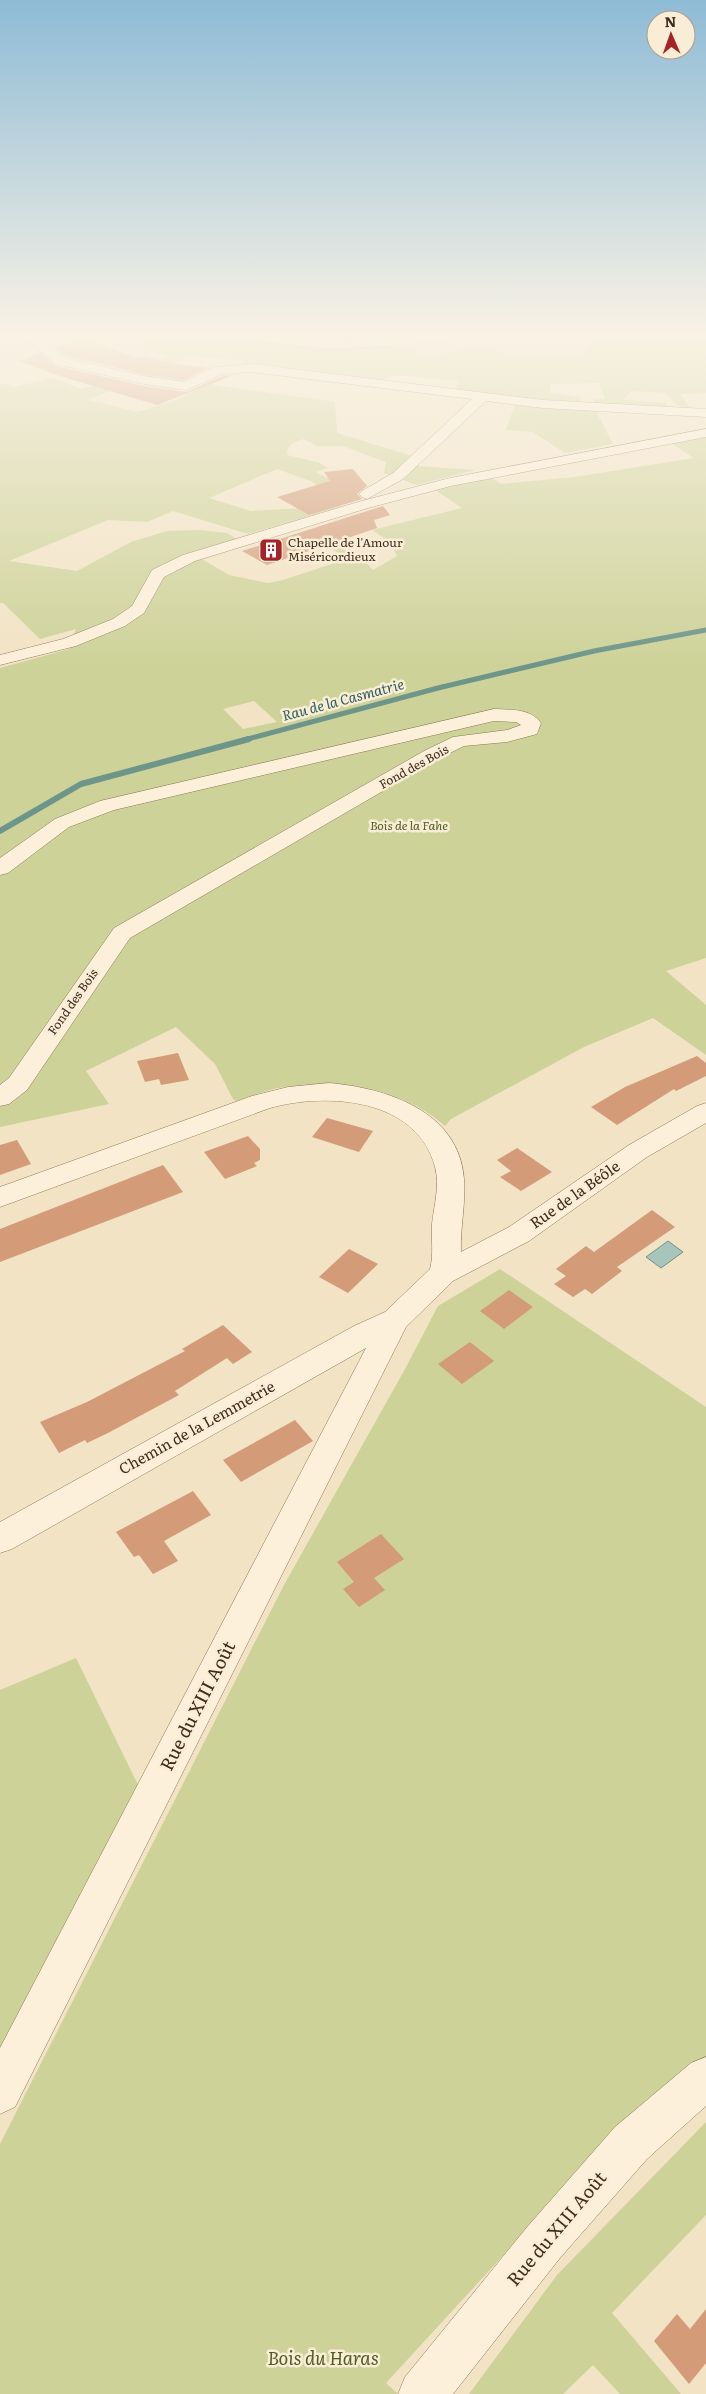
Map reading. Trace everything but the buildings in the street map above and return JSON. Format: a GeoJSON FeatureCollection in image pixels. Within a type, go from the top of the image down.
{"type":"FeatureCollection","features":[{"type":"Feature","properties":{"kind":"street"},"geometry":{"type":"LineString","coordinates":[[363,505],[367,493],[398,476],[431,445]]}},
{"type":"Feature","properties":{"kind":"street"},"geometry":{"type":"LineString","coordinates":[[0,660],[92,635],[116,624],[136,611],[149,593],[156,576],[168,567],[189,558],[363,505],[486,474],[643,445]]}},
{"type":"Feature","properties":{"kind":"street","name":"Fond des Bois"},"geometry":{"type":"LineString","coordinates":[[0,868],[62,823],[107,804],[494,715],[520,716],[530,723],[530,730],[507,736],[460,741],[431,755],[122,933],[18,1084],[0,1098]]}},
{"type":"Feature","properties":{"kind":"street"},"geometry":{"type":"LineString","coordinates":[[0,1197],[240,1110],[288,1096],[331,1092],[358,1096],[381,1101],[423,1123],[435,1138],[447,1159],[452,1181],[446,1234],[448,1258],[443,1274]]}},
{"type":"Feature","properties":{"kind":"street","name":"Rue de la Béôle"},"geometry":{"type":"LineString","coordinates":[[395,1320],[443,1274],[519,1234],[638,1151],[706,1112]]}},
{"type":"Feature","properties":{"kind":"street","name":"Chemin de la Lemmetrie"},"geometry":{"type":"LineString","coordinates":[[0,1539],[365,1334],[395,1320]]}},
{"type":"Feature","properties":{"kind":"street","name":"Rue du XIII Août"},"geometry":{"type":"LineString","coordinates":[[0,2092],[395,1320]]}},
{"type":"Feature","properties":{"kind":"street","name":"Rue du XIII Août"},"geometry":{"type":"LineString","coordinates":[[422,2394],[544,2242],[631,2143],[706,2078]]}},
{"type":"Feature","properties":{"kind":"green space","name":"Bois de la Fahe"},"geometry":{"type":"Polygon","coordinates":[[[0,445],[291,445],[287,451],[287,455],[320,463],[328,468],[316,472],[362,497],[335,500],[313,482],[277,469],[209,498],[251,511],[343,506],[248,534],[173,511],[147,522],[108,520],[9,561],[77,571],[131,542],[167,531],[201,530],[227,533],[243,543],[200,558],[229,575],[268,583],[341,561],[339,553],[317,542],[318,539],[359,555],[373,570],[397,556],[390,542],[372,530],[462,508],[435,490],[490,477],[501,484],[575,477],[694,458],[674,445],[706,445],[706,958],[666,971],[706,1005],[706,1055],[653,1018],[584,1047],[451,1119],[445,1126],[428,1113],[410,1103],[390,1095],[348,1085],[326,1084],[284,1087],[236,1101],[233,1099],[215,1064],[176,1027],[86,1071],[109,1104],[0,1127],[0,668],[69,649],[76,629],[40,639],[3,603],[0,603],[0,445]],[[254,701],[223,709],[243,729],[277,722],[254,701]]]}},
{"type":"Feature","properties":{"kind":"green space","name":"Bois de la Fahe"},"geometry":{"type":"Polygon","coordinates":[[[314,445],[375,445],[415,457],[418,466],[475,470],[417,485],[384,473],[386,462],[343,446],[314,445]]]}},
{"type":"Feature","properties":{"kind":"green space"},"geometry":{"type":"Polygon","coordinates":[[[552,445],[609,445],[565,453],[552,445]]]}},
{"type":"Feature","properties":{"kind":"green space","name":"Bois du Haras"},"geometry":{"type":"Polygon","coordinates":[[[500,1269],[706,1407],[706,2064],[621,2127],[386,2383],[398,2394],[0,2394],[0,2144],[284,1585],[405,1369],[438,1306],[500,1269]]]}},
{"type":"Feature","properties":{"kind":"green space"},"geometry":{"type":"Polygon","coordinates":[[[76,1658],[141,1791],[0,2064],[0,1690],[76,1658]]]}},
{"type":"Feature","properties":{"kind":"green space"},"geometry":{"type":"Polygon","coordinates":[[[706,2122],[706,2215],[612,2313],[681,2394],[620,2394],[593,2365],[563,2394],[469,2394],[557,2275],[706,2122]]]}},
{"type":"Feature","properties":{"kind":"water"},"geometry":{"type":"Polygon","coordinates":[[[668,1241],[683,1252],[661,1268],[646,1257],[668,1241]]]}},
{"type":"Feature","properties":{"kind":"waterway","name":"Rau de la Casmatrie"},"geometry":{"type":"LineString","coordinates":[[244,740],[438,688],[594,651],[706,630]]}},
{"type":"Feature","properties":{"kind":"waterway","name":"Rau de la Casmatrie"},"geometry":{"type":"LineString","coordinates":[[0,831],[81,784],[249,739]]}},
{"type":"Feature","properties":{"kind":"place","name":"Chapelle de l'Amour Miséricordieux"},"geometry":{"type":"Point","coordinates":[271,550]}}]}
